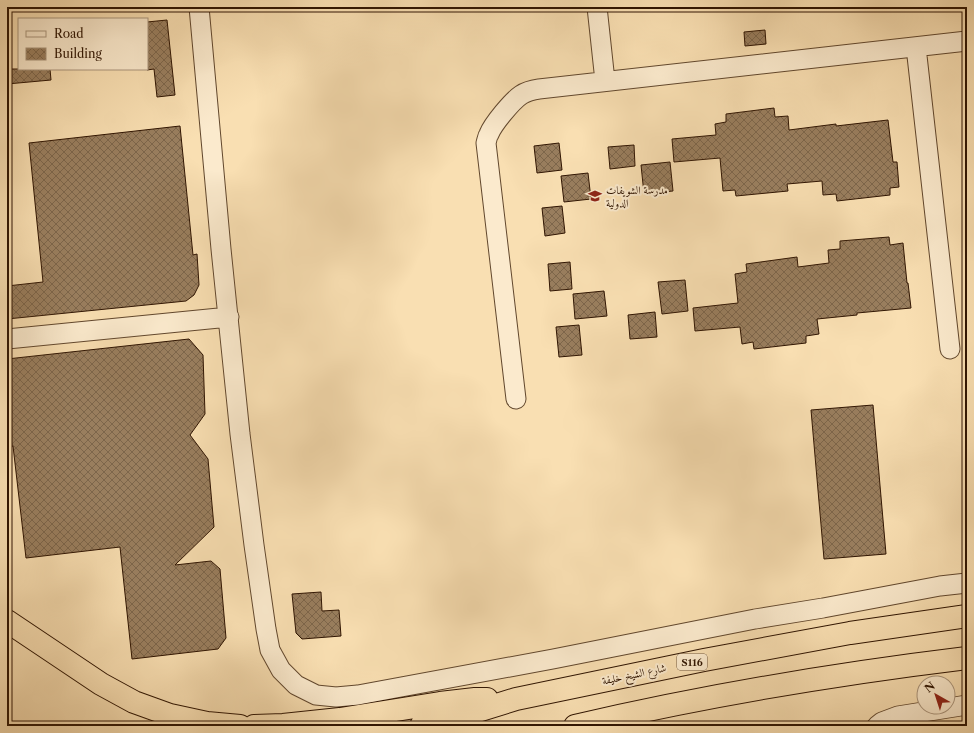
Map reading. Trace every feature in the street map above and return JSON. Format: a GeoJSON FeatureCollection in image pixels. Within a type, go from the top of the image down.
{"type":"FeatureCollection","features":[{"type":"Feature","properties":{"kind":"highway","name":"شارع الشيخ خليفة"},"geometry":{"type":"LineString","coordinates":[[421,726],[516,699],[742,653],[850,633],[967,616]]}},
{"type":"Feature","properties":{"kind":"highway"},"geometry":{"type":"LineString","coordinates":[[7,621],[100,684],[134,702],[170,715],[207,723],[240,726]]}},
{"type":"Feature","properties":{"kind":"highway"},"geometry":{"type":"LineString","coordinates":[[575,726],[730,693],[845,674],[967,658]]}},
{"type":"Feature","properties":{"kind":"highway"},"geometry":{"type":"LineString","coordinates":[[254,726],[283,725],[340,719],[440,702],[475,699],[516,699]]}},
{"type":"Feature","properties":{"kind":"street"},"geometry":{"type":"LineString","coordinates":[[199,7],[240,434],[254,545],[270,650],[281,670],[296,685],[316,695],[336,698],[358,695],[553,659],[755,619],[940,586],[967,583]]}},
{"type":"Feature","properties":{"kind":"street"},"geometry":{"type":"LineString","coordinates":[[597,7],[605,81]]}},
{"type":"Feature","properties":{"kind":"street"},"geometry":{"type":"LineString","coordinates":[[516,399],[486,143],[494,125],[522,94],[530,90],[605,81],[967,41]]}},
{"type":"Feature","properties":{"kind":"street"},"geometry":{"type":"LineString","coordinates":[[916,47],[950,349]]}},
{"type":"Feature","properties":{"kind":"street"},"geometry":{"type":"LineString","coordinates":[[7,339],[229,317]]}},
{"type":"Feature","properties":{"kind":"street"},"geometry":{"type":"LineString","coordinates":[[876,726],[898,716],[967,705]]}},
{"type":"Feature","properties":{"kind":"building"},"geometry":{"type":"Polygon","coordinates":[[[167,20],[175,95],[157,97],[154,69],[148,70],[148,22],[167,20]]]}},
{"type":"Feature","properties":{"kind":"building"},"geometry":{"type":"Polygon","coordinates":[[[765,30],[766,44],[745,46],[744,32],[765,30]]]}},
{"type":"Feature","properties":{"kind":"building"},"geometry":{"type":"Polygon","coordinates":[[[7,69],[50,70],[51,80],[7,84],[7,69]]]}},
{"type":"Feature","properties":{"kind":"building"},"geometry":{"type":"Polygon","coordinates":[[[774,108],[775,117],[788,116],[789,130],[836,124],[836,126],[888,120],[893,162],[897,162],[899,187],[890,188],[890,195],[837,201],[836,194],[823,195],[822,181],[787,184],[788,191],[736,196],[735,190],[723,191],[720,158],[674,162],[672,139],[716,135],[715,124],[726,122],[726,114],[774,108]]]}},
{"type":"Feature","properties":{"kind":"building"},"geometry":{"type":"Polygon","coordinates":[[[180,126],[193,255],[197,254],[199,285],[194,295],[186,301],[7,319],[7,286],[43,282],[29,143],[180,126]]]}},
{"type":"Feature","properties":{"kind":"building"},"geometry":{"type":"Polygon","coordinates":[[[559,143],[562,170],[537,173],[534,146],[559,143]]]}},
{"type":"Feature","properties":{"kind":"building"},"geometry":{"type":"Polygon","coordinates":[[[634,145],[635,166],[610,169],[608,147],[634,145]]]}},
{"type":"Feature","properties":{"kind":"building"},"geometry":{"type":"Polygon","coordinates":[[[670,162],[673,191],[644,194],[641,165],[670,162]]]}},
{"type":"Feature","properties":{"kind":"building"},"geometry":{"type":"Polygon","coordinates":[[[588,173],[591,199],[564,202],[561,176],[588,173]]]}},
{"type":"Feature","properties":{"kind":"building"},"geometry":{"type":"Polygon","coordinates":[[[562,206],[565,233],[545,236],[542,208],[562,206]]]}},
{"type":"Feature","properties":{"kind":"building"},"geometry":{"type":"Polygon","coordinates":[[[889,237],[890,245],[903,243],[911,308],[857,313],[857,315],[817,319],[819,334],[806,336],[806,343],[754,349],[753,342],[742,344],[740,327],[695,331],[693,308],[738,303],[735,274],[747,272],[746,264],[797,257],[798,267],[829,263],[828,250],[840,249],[840,241],[889,237]]]}},
{"type":"Feature","properties":{"kind":"building"},"geometry":{"type":"Polygon","coordinates":[[[570,262],[572,289],[550,291],[548,264],[570,262]]]}},
{"type":"Feature","properties":{"kind":"building"},"geometry":{"type":"Polygon","coordinates":[[[685,280],[688,311],[662,314],[658,282],[685,280]]]}},
{"type":"Feature","properties":{"kind":"building"},"geometry":{"type":"Polygon","coordinates":[[[604,291],[607,316],[575,319],[573,294],[604,291]]]}},
{"type":"Feature","properties":{"kind":"building"},"geometry":{"type":"Polygon","coordinates":[[[655,312],[657,337],[630,339],[628,315],[655,312]]]}},
{"type":"Feature","properties":{"kind":"building"},"geometry":{"type":"Polygon","coordinates":[[[579,325],[582,355],[559,357],[556,327],[579,325]]]}},
{"type":"Feature","properties":{"kind":"building"},"geometry":{"type":"Polygon","coordinates":[[[189,339],[203,355],[205,414],[190,435],[208,459],[214,527],[175,565],[211,561],[220,569],[226,638],[218,649],[132,659],[120,547],[26,558],[13,446],[7,447],[7,359],[189,339]]]}},
{"type":"Feature","properties":{"kind":"building"},"geometry":{"type":"Polygon","coordinates":[[[873,405],[886,554],[824,559],[811,410],[873,405]]]}},
{"type":"Feature","properties":{"kind":"building"},"geometry":{"type":"Polygon","coordinates":[[[321,592],[322,611],[339,610],[341,636],[302,639],[296,633],[292,594],[321,592]]]}},
{"type":"Feature","properties":{"kind":"place","name":"مدرسة الشويفات الدولية"},"geometry":{"type":"Point","coordinates":[595,196]}}]}
